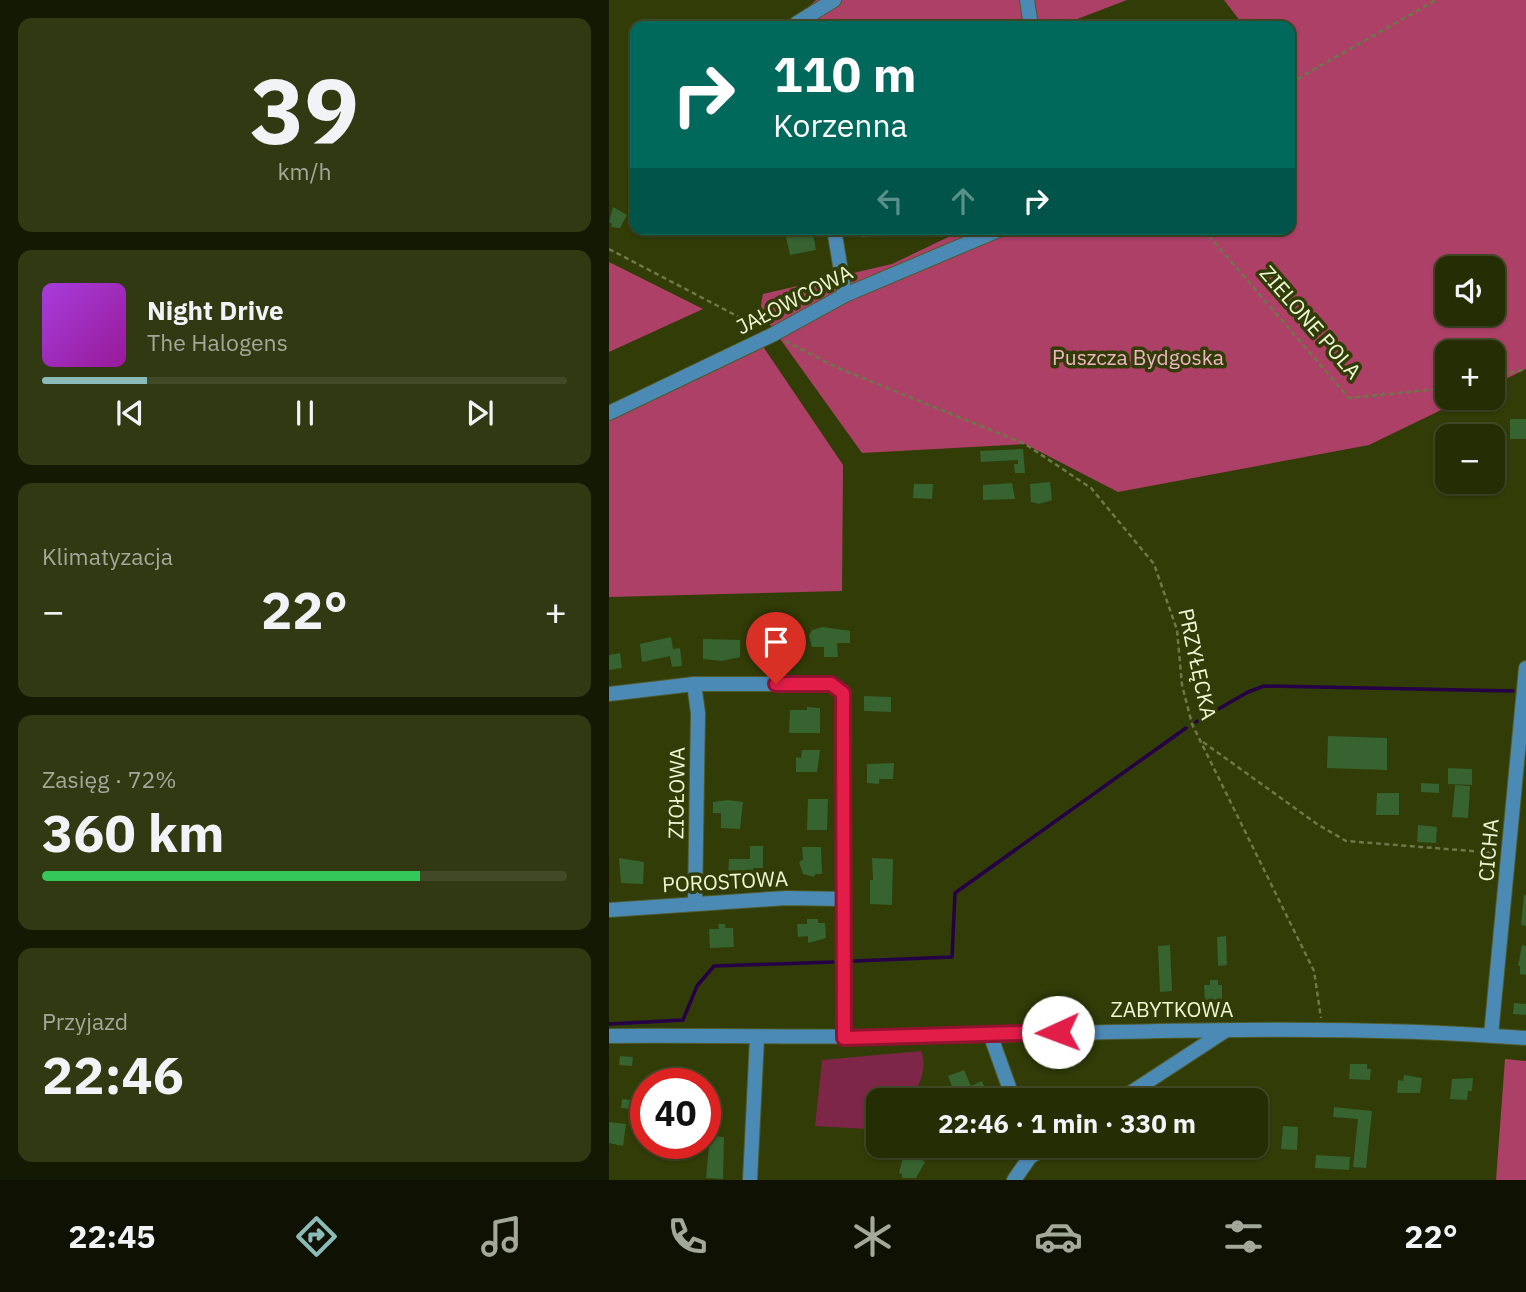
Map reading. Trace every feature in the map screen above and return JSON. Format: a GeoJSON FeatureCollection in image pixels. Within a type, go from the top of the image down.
{"type":"FeatureCollection","features":[{"type":"Feature","properties":{"kind":"street"},"geometry":{"type":"LineString","coordinates":[[800,21],[834,0]]}},
{"type":"Feature","properties":{"kind":"street"},"geometry":{"type":"LineString","coordinates":[[1027,0],[1030,21]]}},
{"type":"Feature","properties":{"kind":"street"},"geometry":{"type":"LineString","coordinates":[[835,235],[845,295]]}},
{"type":"Feature","properties":{"kind":"street","name":"JAŁOWCOWA"},"geometry":{"type":"LineString","coordinates":[[609,413],[772,335],[845,295],[987,235]]}},
{"type":"Feature","properties":{"kind":"street","name":"CICHA"},"geometry":{"type":"LineString","coordinates":[[1492,1035],[1526,668]]}},
{"type":"Feature","properties":{"kind":"street"},"geometry":{"type":"LineString","coordinates":[[609,694],[694,684],[831,684],[843,693],[844,1038]]}},
{"type":"Feature","properties":{"kind":"street","name":"ZIOŁOWA"},"geometry":{"type":"LineString","coordinates":[[694,684],[698,713],[695,902]]}},
{"type":"Feature","properties":{"kind":"street","name":"POROSTOWA"},"geometry":{"type":"LineString","coordinates":[[609,910],[695,902],[786,898],[843,900]]}},
{"type":"Feature","properties":{"kind":"street"},"geometry":{"type":"LineString","coordinates":[[1138,1088],[1225,1031]]}},
{"type":"Feature","properties":{"kind":"street","name":"ZABYTKOWA"},"geometry":{"type":"LineString","coordinates":[[609,1036],[844,1038],[1323,1031],[1526,1038]]}},
{"type":"Feature","properties":{"kind":"street"},"geometry":{"type":"LineString","coordinates":[[990,1034],[1009,1088]]}},
{"type":"Feature","properties":{"kind":"street"},"geometry":{"type":"LineString","coordinates":[[750,1180],[757,1038]]}},
{"type":"Feature","properties":{"kind":"street"},"geometry":{"type":"LineString","coordinates":[[1014,1180],[1026,1158]]}},
{"type":"Feature","properties":{"kind":"path"},"geometry":{"type":"LineString","coordinates":[[1295,80],[1436,0]]}},
{"type":"Feature","properties":{"kind":"path","name":"ZIELONE POLA"},"geometry":{"type":"LineString","coordinates":[[1208,235],[1349,398],[1435,389]]}},
{"type":"Feature","properties":{"kind":"path","name":"PRZYŁĘCKA"},"geometry":{"type":"LineString","coordinates":[[609,248],[838,369],[1025,444],[1091,488],[1154,564],[1177,630],[1182,685],[1192,724],[1314,971],[1323,1031]]}},
{"type":"Feature","properties":{"kind":"path"},"geometry":{"type":"LineString","coordinates":[[1505,374],[1526,369]]}},
{"type":"Feature","properties":{"kind":"path"},"geometry":{"type":"LineString","coordinates":[[1200,740],[1317,824],[1346,841],[1508,854]]}},
{"type":"Feature","properties":{"kind":"shaded area"},"geometry":{"type":"Polygon","coordinates":[[[921,1051],[924,1064],[917,1088],[866,1088],[866,1129],[815,1126],[822,1060],[921,1051]]]}},
{"type":"Feature","properties":{"kind":"green space"},"geometry":{"type":"Polygon","coordinates":[[[816,0],[1127,0],[1072,21],[806,21],[803,12],[816,0]]]}},
{"type":"Feature","properties":{"kind":"green space","name":"Puszcza Bydgoska"},"geometry":{"type":"Polygon","coordinates":[[[1224,0],[1526,0],[1526,369],[1505,379],[1505,340],[1435,340],[1435,410],[1441,410],[1369,445],[1118,492],[1025,444],[862,453],[760,311],[763,294],[892,264],[952,235],[1295,235],[1295,21],[1240,21],[1224,0]]]}},
{"type":"Feature","properties":{"kind":"green space"},"geometry":{"type":"Polygon","coordinates":[[[609,262],[703,309],[609,352],[609,262]]]}},
{"type":"Feature","properties":{"kind":"green space"},"geometry":{"type":"Polygon","coordinates":[[[762,345],[843,465],[842,591],[609,597],[609,415],[762,345]]]}},
{"type":"Feature","properties":{"kind":"green space"},"geometry":{"type":"Polygon","coordinates":[[[1505,1059],[1526,1061],[1526,1180],[1496,1180],[1505,1059]]]}},
{"type":"Feature","properties":{"kind":"building"},"geometry":{"type":"Polygon","coordinates":[[[613,207],[627,215],[620,228],[611,227],[609,222],[613,207]]]}},
{"type":"Feature","properties":{"kind":"building"},"geometry":{"type":"Polygon","coordinates":[[[785,235],[813,235],[816,250],[790,255],[785,235]]]}},
{"type":"Feature","properties":{"kind":"building"},"geometry":{"type":"Polygon","coordinates":[[[862,235],[884,235],[862,238],[862,235]]]}},
{"type":"Feature","properties":{"kind":"building"},"geometry":{"type":"Polygon","coordinates":[[[1510,419],[1526,419],[1526,439],[1510,439],[1510,419]]]}},
{"type":"Feature","properties":{"kind":"building"},"geometry":{"type":"Polygon","coordinates":[[[1023,449],[1025,473],[1015,473],[1014,464],[1018,464],[1018,460],[981,462],[980,451],[1023,449]]]}},
{"type":"Feature","properties":{"kind":"building"},"geometry":{"type":"Polygon","coordinates":[[[1050,482],[1052,500],[1039,504],[1031,502],[1030,484],[1050,482]]]}},
{"type":"Feature","properties":{"kind":"building"},"geometry":{"type":"Polygon","coordinates":[[[1012,483],[1015,499],[983,500],[983,485],[1012,483]]]}},
{"type":"Feature","properties":{"kind":"building"},"geometry":{"type":"Polygon","coordinates":[[[914,484],[933,484],[932,499],[913,498],[914,484]]]}},
{"type":"Feature","properties":{"kind":"building"},"geometry":{"type":"Polygon","coordinates":[[[823,627],[850,631],[850,643],[837,643],[838,657],[824,657],[824,647],[812,647],[809,636],[812,630],[823,627]]]}},
{"type":"Feature","properties":{"kind":"building"},"geometry":{"type":"Polygon","coordinates":[[[771,628],[792,628],[795,656],[782,655],[782,650],[764,652],[762,638],[770,636],[771,628]]]}},
{"type":"Feature","properties":{"kind":"building"},"geometry":{"type":"Polygon","coordinates":[[[671,637],[673,649],[680,648],[682,666],[672,667],[670,656],[642,662],[640,644],[671,637]]]}},
{"type":"Feature","properties":{"kind":"building"},"geometry":{"type":"Polygon","coordinates":[[[703,639],[740,640],[740,657],[722,661],[703,659],[703,639]]]}},
{"type":"Feature","properties":{"kind":"building"},"geometry":{"type":"Polygon","coordinates":[[[620,653],[622,668],[609,670],[609,655],[620,653]]]}},
{"type":"Feature","properties":{"kind":"building"},"geometry":{"type":"Polygon","coordinates":[[[864,696],[891,697],[891,712],[864,711],[864,696]]]}},
{"type":"Feature","properties":{"kind":"building"},"geometry":{"type":"Polygon","coordinates":[[[807,707],[820,708],[820,733],[789,733],[790,710],[807,710],[807,707]]]}},
{"type":"Feature","properties":{"kind":"building"},"geometry":{"type":"Polygon","coordinates":[[[1328,736],[1387,738],[1387,770],[1327,768],[1328,736]]]}},
{"type":"Feature","properties":{"kind":"building"},"geometry":{"type":"Polygon","coordinates":[[[802,750],[820,750],[817,772],[796,772],[796,757],[801,758],[802,750]]]}},
{"type":"Feature","properties":{"kind":"building"},"geometry":{"type":"Polygon","coordinates":[[[894,763],[893,779],[879,779],[879,784],[867,783],[867,764],[894,763]]]}},
{"type":"Feature","properties":{"kind":"building"},"geometry":{"type":"Polygon","coordinates":[[[1448,768],[1472,769],[1472,785],[1448,784],[1448,768]]]}},
{"type":"Feature","properties":{"kind":"building"},"geometry":{"type":"Polygon","coordinates":[[[1421,783],[1439,784],[1439,793],[1421,792],[1421,783]]]}},
{"type":"Feature","properties":{"kind":"building"},"geometry":{"type":"Polygon","coordinates":[[[1455,785],[1470,786],[1468,818],[1452,817],[1455,785]]]}},
{"type":"Feature","properties":{"kind":"building"},"geometry":{"type":"Polygon","coordinates":[[[1377,793],[1399,793],[1399,815],[1376,815],[1377,793]]]}},
{"type":"Feature","properties":{"kind":"building"},"geometry":{"type":"Polygon","coordinates":[[[808,799],[828,799],[827,830],[807,830],[808,799]]]}},
{"type":"Feature","properties":{"kind":"building"},"geometry":{"type":"Polygon","coordinates":[[[713,802],[743,802],[740,829],[721,828],[721,813],[713,813],[713,802]]]}},
{"type":"Feature","properties":{"kind":"building"},"geometry":{"type":"Polygon","coordinates":[[[1418,825],[1437,827],[1436,843],[1417,842],[1418,825]]]}},
{"type":"Feature","properties":{"kind":"building"},"geometry":{"type":"Polygon","coordinates":[[[750,846],[763,846],[763,868],[753,868],[753,876],[728,876],[729,859],[750,859],[750,846]]]}},
{"type":"Feature","properties":{"kind":"building"},"geometry":{"type":"Polygon","coordinates":[[[802,847],[821,847],[822,874],[815,874],[814,877],[803,874],[799,862],[803,860],[802,847]]]}},
{"type":"Feature","properties":{"kind":"building"},"geometry":{"type":"Polygon","coordinates":[[[619,858],[644,862],[643,884],[621,883],[619,858]]]}},
{"type":"Feature","properties":{"kind":"building"},"geometry":{"type":"Polygon","coordinates":[[[872,858],[893,859],[892,905],[870,904],[872,858]]]}},
{"type":"Feature","properties":{"kind":"building"},"geometry":{"type":"Polygon","coordinates":[[[1526,895],[1526,926],[1521,925],[1526,895]]]}},
{"type":"Feature","properties":{"kind":"building"},"geometry":{"type":"Polygon","coordinates":[[[807,919],[818,919],[818,923],[825,923],[826,938],[808,943],[808,936],[798,937],[797,924],[807,924],[807,919]]]}},
{"type":"Feature","properties":{"kind":"building"},"geometry":{"type":"Polygon","coordinates":[[[718,924],[733,928],[734,947],[710,948],[709,929],[719,929],[718,924]]]}},
{"type":"Feature","properties":{"kind":"building"},"geometry":{"type":"Polygon","coordinates":[[[1226,936],[1227,965],[1218,966],[1217,937],[1226,936]]]}},
{"type":"Feature","properties":{"kind":"building"},"geometry":{"type":"Polygon","coordinates":[[[1170,945],[1172,991],[1160,992],[1158,946],[1170,945]]]}},
{"type":"Feature","properties":{"kind":"building"},"geometry":{"type":"Polygon","coordinates":[[[1522,945],[1526,946],[1526,975],[1520,974],[1518,966],[1522,945]]]}},
{"type":"Feature","properties":{"kind":"building"},"geometry":{"type":"Polygon","coordinates":[[[1210,980],[1218,980],[1218,985],[1222,985],[1222,1001],[1205,1002],[1204,985],[1210,985],[1210,980]]]}},
{"type":"Feature","properties":{"kind":"building"},"geometry":{"type":"Polygon","coordinates":[[[1514,1003],[1526,1004],[1526,1015],[1513,1014],[1514,1003]]]}},
{"type":"Feature","properties":{"kind":"building"},"geometry":{"type":"Polygon","coordinates":[[[620,1056],[633,1057],[632,1066],[619,1065],[620,1056]]]}},
{"type":"Feature","properties":{"kind":"building"},"geometry":{"type":"Polygon","coordinates":[[[1350,1064],[1367,1064],[1367,1069],[1371,1069],[1370,1080],[1349,1079],[1350,1064]]]}},
{"type":"Feature","properties":{"kind":"building"},"geometry":{"type":"Polygon","coordinates":[[[964,1070],[971,1086],[982,1081],[985,1088],[953,1088],[948,1076],[964,1070]]]}},
{"type":"Feature","properties":{"kind":"building"},"geometry":{"type":"Polygon","coordinates":[[[1404,1075],[1422,1078],[1420,1093],[1397,1093],[1398,1080],[1403,1081],[1404,1075]]]}},
{"type":"Feature","properties":{"kind":"building"},"geometry":{"type":"Polygon","coordinates":[[[1473,1078],[1472,1091],[1468,1091],[1467,1100],[1450,1099],[1452,1079],[1473,1078]]]}},
{"type":"Feature","properties":{"kind":"building"},"geometry":{"type":"Polygon","coordinates":[[[622,1099],[630,1100],[630,1109],[621,1108],[622,1099]]]}},
{"type":"Feature","properties":{"kind":"building"},"geometry":{"type":"Polygon","coordinates":[[[1334,1107],[1372,1111],[1366,1168],[1353,1167],[1358,1119],[1333,1117],[1334,1107]]]}},
{"type":"Feature","properties":{"kind":"building"},"geometry":{"type":"Polygon","coordinates":[[[609,1122],[626,1124],[623,1146],[609,1143],[609,1122]]]}},
{"type":"Feature","properties":{"kind":"building"},"geometry":{"type":"Polygon","coordinates":[[[1283,1126],[1298,1127],[1297,1150],[1281,1149],[1283,1126]]]}},
{"type":"Feature","properties":{"kind":"building"},"geometry":{"type":"Polygon","coordinates":[[[721,1137],[724,1137],[723,1179],[706,1178],[708,1159],[721,1159],[721,1137]]]}},
{"type":"Feature","properties":{"kind":"building"},"geometry":{"type":"Polygon","coordinates":[[[1316,1155],[1350,1157],[1349,1170],[1315,1168],[1316,1155]]]}},
{"type":"Feature","properties":{"kind":"building"},"geometry":{"type":"Polygon","coordinates":[[[903,1158],[920,1158],[925,1162],[916,1178],[902,1178],[899,1173],[903,1158]]]}},
{"type":"Feature","properties":{"kind":"waterway"},"geometry":{"type":"LineString","coordinates":[[1196,722],[1248,692],[1264,686],[1513,691]]}},
{"type":"Feature","properties":{"kind":"waterway"},"geometry":{"type":"LineString","coordinates":[[854,961],[952,957],[955,893],[1186,728]]}},
{"type":"Feature","properties":{"kind":"waterway"},"geometry":{"type":"LineString","coordinates":[[609,1024],[683,1020],[697,986],[714,966],[833,962]]}},
{"type":"Feature","properties":{"kind":"route"},"geometry":{"type":"LineString","coordinates":[[776,684],[831,684],[843,693],[844,1038],[1058,1032]]}}]}
